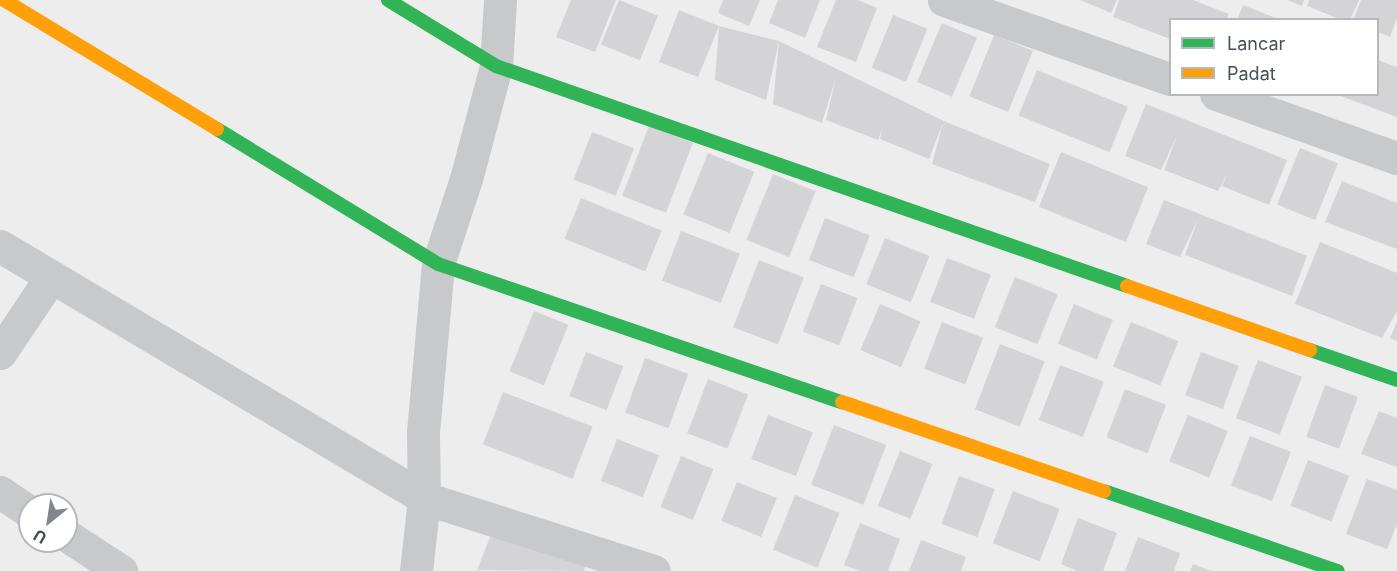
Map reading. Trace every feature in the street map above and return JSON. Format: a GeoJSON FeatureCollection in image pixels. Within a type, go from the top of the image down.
{"type":"FeatureCollection","features":[{"type":"Feature","properties":{"kind":"street"},"geometry":{"type":"LineString","coordinates":[[4,0],[438,264],[1338,571]]}},
{"type":"Feature","properties":{"kind":"street"},"geometry":{"type":"LineString","coordinates":[[388,0],[496,66],[1397,380]]}},
{"type":"Feature","properties":{"kind":"street"},"geometry":{"type":"LineString","coordinates":[[416,571],[424,498],[423,432],[438,264],[466,179],[496,66],[500,0]]}},
{"type":"Feature","properties":{"kind":"street"},"geometry":{"type":"LineString","coordinates":[[944,0],[1169,79]]}},
{"type":"Feature","properties":{"kind":"street"},"geometry":{"type":"LineString","coordinates":[[1222,96],[1397,158]]}},
{"type":"Feature","properties":{"kind":"street"},"geometry":{"type":"LineString","coordinates":[[0,246],[424,498],[654,571]]}},
{"type":"Feature","properties":{"kind":"street"},"geometry":{"type":"LineString","coordinates":[[0,353],[51,277]]}},
{"type":"Feature","properties":{"kind":"street"},"geometry":{"type":"LineString","coordinates":[[0,492],[18,504]]}},
{"type":"Feature","properties":{"kind":"street"},"geometry":{"type":"LineString","coordinates":[[78,543],[121,571]]}},
{"type":"Feature","properties":{"kind":"building"},"geometry":{"type":"Polygon","coordinates":[[[571,0],[616,0],[595,52],[556,37],[571,0]]]}},
{"type":"Feature","properties":{"kind":"building"},"geometry":{"type":"Polygon","coordinates":[[[619,0],[658,16],[640,60],[601,45],[619,0]]]}},
{"type":"Feature","properties":{"kind":"building"},"geometry":{"type":"Polygon","coordinates":[[[723,0],[760,0],[749,26],[718,13],[723,0]]]}},
{"type":"Feature","properties":{"kind":"building"},"geometry":{"type":"Polygon","coordinates":[[[778,0],[820,0],[805,38],[769,23],[778,0]]]}},
{"type":"Feature","properties":{"kind":"building"},"geometry":{"type":"Polygon","coordinates":[[[836,0],[858,0],[877,8],[856,62],[817,47],[836,0]]]}},
{"type":"Feature","properties":{"kind":"building"},"geometry":{"type":"Polygon","coordinates":[[[1080,0],[1117,0],[1111,13],[1080,0]]]}},
{"type":"Feature","properties":{"kind":"building"},"geometry":{"type":"Polygon","coordinates":[[[1119,0],[1193,0],[1229,14],[1227,18],[1169,18],[1169,39],[1113,17],[1119,0]]]}},
{"type":"Feature","properties":{"kind":"building"},"geometry":{"type":"Polygon","coordinates":[[[1287,0],[1304,0],[1302,6],[1287,0]]]}},
{"type":"Feature","properties":{"kind":"building"},"geometry":{"type":"Polygon","coordinates":[[[1309,0],[1359,0],[1351,18],[1337,18],[1307,6],[1309,0]]]}},
{"type":"Feature","properties":{"kind":"building"},"geometry":{"type":"Polygon","coordinates":[[[1361,0],[1397,0],[1397,18],[1390,37],[1379,32],[1379,18],[1354,18],[1361,0]]]}},
{"type":"Feature","properties":{"kind":"building"},"geometry":{"type":"Polygon","coordinates":[[[1243,5],[1276,18],[1238,18],[1243,5]]]}},
{"type":"Feature","properties":{"kind":"building"},"geometry":{"type":"Polygon","coordinates":[[[679,10],[719,26],[698,77],[659,62],[679,10]]]}},
{"type":"Feature","properties":{"kind":"building"},"geometry":{"type":"Polygon","coordinates":[[[893,15],[927,29],[906,82],[872,68],[893,15]]]}},
{"type":"Feature","properties":{"kind":"building"},"geometry":{"type":"Polygon","coordinates":[[[942,23],[977,38],[952,97],[917,82],[942,23]]]}},
{"type":"Feature","properties":{"kind":"building"},"geometry":{"type":"Polygon","coordinates":[[[719,26],[779,41],[766,100],[715,80],[719,26]]]}},
{"type":"Feature","properties":{"kind":"building"},"geometry":{"type":"Polygon","coordinates":[[[994,35],[1033,51],[1008,112],[969,96],[994,35]]]}},
{"type":"Feature","properties":{"kind":"building"},"geometry":{"type":"Polygon","coordinates":[[[779,41],[944,121],[1050,164],[1035,202],[932,164],[943,123],[929,159],[880,139],[883,127],[878,140],[826,120],[836,77],[822,123],[773,104],[779,41]]]}},
{"type":"Feature","properties":{"kind":"building"},"geometry":{"type":"Polygon","coordinates":[[[1379,60],[1397,67],[1397,117],[1341,96],[1379,96],[1379,60]]]}},
{"type":"Feature","properties":{"kind":"building"},"geometry":{"type":"Polygon","coordinates":[[[1037,70],[1128,107],[1110,152],[1019,115],[1037,70]]]}},
{"type":"Feature","properties":{"kind":"building"},"geometry":{"type":"Polygon","coordinates":[[[1146,104],[1287,160],[1269,205],[1222,186],[1228,172],[1218,191],[1164,170],[1178,133],[1161,170],[1125,156],[1146,104]]]}},
{"type":"Feature","properties":{"kind":"building"},"geometry":{"type":"Polygon","coordinates":[[[649,126],[693,143],[666,213],[622,196],[649,126]]]}},
{"type":"Feature","properties":{"kind":"building"},"geometry":{"type":"Polygon","coordinates":[[[592,132],[634,148],[616,196],[574,180],[592,132]]]}},
{"type":"Feature","properties":{"kind":"building"},"geometry":{"type":"Polygon","coordinates":[[[1300,148],[1338,163],[1315,220],[1277,205],[1300,148]]]}},
{"type":"Feature","properties":{"kind":"building"},"geometry":{"type":"Polygon","coordinates":[[[1061,152],[1148,187],[1126,242],[1039,207],[1061,152]]]}},
{"type":"Feature","properties":{"kind":"building"},"geometry":{"type":"Polygon","coordinates":[[[708,153],[754,172],[730,233],[683,214],[708,153]]]}},
{"type":"Feature","properties":{"kind":"building"},"geometry":{"type":"Polygon","coordinates":[[[773,174],[816,191],[789,257],[746,240],[773,174]]]}},
{"type":"Feature","properties":{"kind":"building"},"geometry":{"type":"Polygon","coordinates":[[[1342,181],[1397,203],[1397,249],[1325,222],[1342,181]]]}},
{"type":"Feature","properties":{"kind":"building"},"geometry":{"type":"Polygon","coordinates":[[[581,198],[662,231],[645,271],[565,239],[581,198]]]}},
{"type":"Feature","properties":{"kind":"building"},"geometry":{"type":"Polygon","coordinates":[[[1164,200],[1307,256],[1292,296],[1185,255],[1198,219],[1180,257],[1146,244],[1164,200]]]}},
{"type":"Feature","properties":{"kind":"building"},"geometry":{"type":"Polygon","coordinates":[[[825,218],[870,235],[854,277],[809,260],[825,218]]]}},
{"type":"Feature","properties":{"kind":"building"},"geometry":{"type":"Polygon","coordinates":[[[681,231],[740,254],[721,303],[662,280],[681,231]]]}},
{"type":"Feature","properties":{"kind":"building"},"geometry":{"type":"Polygon","coordinates":[[[885,238],[930,256],[911,302],[866,284],[885,238]]]}},
{"type":"Feature","properties":{"kind":"building"},"geometry":{"type":"Polygon","coordinates":[[[1320,242],[1397,273],[1397,311],[1382,338],[1295,304],[1320,242]]]}},
{"type":"Feature","properties":{"kind":"building"},"geometry":{"type":"Polygon","coordinates":[[[947,258],[991,275],[974,319],[930,302],[947,258]]]}},
{"type":"Feature","properties":{"kind":"building"},"geometry":{"type":"Polygon","coordinates":[[[759,260],[804,277],[778,344],[733,327],[759,260]]]}},
{"type":"Feature","properties":{"kind":"building"},"geometry":{"type":"Polygon","coordinates":[[[1015,277],[1058,294],[1037,344],[995,327],[1015,277]]]}},
{"type":"Feature","properties":{"kind":"building"},"geometry":{"type":"Polygon","coordinates":[[[821,284],[857,298],[839,346],[803,332],[821,284]]]}},
{"type":"Feature","properties":{"kind":"building"},"geometry":{"type":"Polygon","coordinates":[[[880,304],[921,321],[901,367],[860,350],[880,304]]]}},
{"type":"Feature","properties":{"kind":"building"},"geometry":{"type":"Polygon","coordinates":[[[1074,304],[1113,320],[1097,360],[1058,344],[1074,304]]]}},
{"type":"Feature","properties":{"kind":"building"},"geometry":{"type":"Polygon","coordinates":[[[534,311],[568,325],[544,385],[510,371],[534,311]]]}},
{"type":"Feature","properties":{"kind":"building"},"geometry":{"type":"Polygon","coordinates":[[[942,322],[983,338],[965,384],[924,369],[942,322]]]}},
{"type":"Feature","properties":{"kind":"building"},"geometry":{"type":"Polygon","coordinates":[[[1131,322],[1178,341],[1160,386],[1113,367],[1131,322]]]}},
{"type":"Feature","properties":{"kind":"building"},"geometry":{"type":"Polygon","coordinates":[[[1397,322],[1397,341],[1390,338],[1397,322]]]}},
{"type":"Feature","properties":{"kind":"building"},"geometry":{"type":"Polygon","coordinates":[[[1000,344],[1045,361],[1020,427],[975,409],[1000,344]]]}},
{"type":"Feature","properties":{"kind":"building"},"geometry":{"type":"Polygon","coordinates":[[[586,352],[623,366],[606,410],[569,396],[586,352]]]}},
{"type":"Feature","properties":{"kind":"building"},"geometry":{"type":"Polygon","coordinates":[[[1201,352],[1239,366],[1223,409],[1185,395],[1201,352]]]}},
{"type":"Feature","properties":{"kind":"building"},"geometry":{"type":"Polygon","coordinates":[[[645,358],[688,374],[668,428],[625,413],[645,358]]]}},
{"type":"Feature","properties":{"kind":"building"},"geometry":{"type":"Polygon","coordinates":[[[1258,360],[1302,377],[1280,435],[1236,418],[1258,360]]]}},
{"type":"Feature","properties":{"kind":"building"},"geometry":{"type":"Polygon","coordinates":[[[1060,365],[1104,382],[1083,437],[1039,420],[1060,365]]]}},
{"type":"Feature","properties":{"kind":"building"},"geometry":{"type":"Polygon","coordinates":[[[708,379],[748,394],[727,449],[687,433],[708,379]]]}},
{"type":"Feature","properties":{"kind":"building"},"geometry":{"type":"Polygon","coordinates":[[[1325,385],[1358,397],[1339,449],[1306,437],[1325,385]]]}},
{"type":"Feature","properties":{"kind":"building"},"geometry":{"type":"Polygon","coordinates":[[[1125,389],[1166,405],[1147,453],[1106,438],[1125,389]]]}},
{"type":"Feature","properties":{"kind":"building"},"geometry":{"type":"Polygon","coordinates":[[[503,392],[593,426],[573,479],[483,444],[503,392]]]}},
{"type":"Feature","properties":{"kind":"building"},"geometry":{"type":"Polygon","coordinates":[[[1379,411],[1397,418],[1397,467],[1361,454],[1379,411]]]}},
{"type":"Feature","properties":{"kind":"building"},"geometry":{"type":"Polygon","coordinates":[[[768,415],[813,432],[796,476],[751,459],[768,415]]]}},
{"type":"Feature","properties":{"kind":"building"},"geometry":{"type":"Polygon","coordinates":[[[1188,415],[1228,431],[1209,477],[1169,461],[1188,415]]]}},
{"type":"Feature","properties":{"kind":"building"},"geometry":{"type":"Polygon","coordinates":[[[834,425],[886,445],[863,505],[811,485],[834,425]]]}},
{"type":"Feature","properties":{"kind":"building"},"geometry":{"type":"Polygon","coordinates":[[[1250,436],[1291,452],[1272,501],[1231,485],[1250,436]]]}},
{"type":"Feature","properties":{"kind":"building"},"geometry":{"type":"Polygon","coordinates":[[[617,439],[659,455],[643,497],[601,481],[617,439]]]}},
{"type":"Feature","properties":{"kind":"building"},"geometry":{"type":"Polygon","coordinates":[[[900,451],[932,464],[910,519],[878,506],[900,451]]]}},
{"type":"Feature","properties":{"kind":"building"},"geometry":{"type":"Polygon","coordinates":[[[681,456],[713,469],[693,520],[660,507],[681,456]]]}},
{"type":"Feature","properties":{"kind":"building"},"geometry":{"type":"Polygon","coordinates":[[[1308,460],[1349,476],[1332,522],[1290,506],[1308,460]]]}},
{"type":"Feature","properties":{"kind":"building"},"geometry":{"type":"Polygon","coordinates":[[[959,476],[995,489],[977,537],[942,524],[959,476]]]}},
{"type":"Feature","properties":{"kind":"building"},"geometry":{"type":"Polygon","coordinates":[[[1367,479],[1397,490],[1397,524],[1387,549],[1346,534],[1367,479]]]}},
{"type":"Feature","properties":{"kind":"building"},"geometry":{"type":"Polygon","coordinates":[[[737,482],[777,498],[761,537],[721,521],[737,482]]]}},
{"type":"Feature","properties":{"kind":"building"},"geometry":{"type":"Polygon","coordinates":[[[1013,491],[1060,509],[1040,561],[993,543],[1013,491]]]}},
{"type":"Feature","properties":{"kind":"building"},"geometry":{"type":"Polygon","coordinates":[[[795,495],[840,513],[817,568],[773,550],[795,495]]]}},
{"type":"Feature","properties":{"kind":"building"},"geometry":{"type":"Polygon","coordinates":[[[1078,518],[1117,533],[1103,571],[1077,571],[1061,564],[1078,518]]]}},
{"type":"Feature","properties":{"kind":"building"},"geometry":{"type":"Polygon","coordinates":[[[860,523],[900,539],[888,571],[860,571],[844,565],[860,523]]]}},
{"type":"Feature","properties":{"kind":"building"},"geometry":{"type":"Polygon","coordinates":[[[494,527],[586,565],[584,571],[477,570],[494,527]]]}},
{"type":"Feature","properties":{"kind":"building"},"geometry":{"type":"Polygon","coordinates":[[[1138,537],[1180,553],[1174,571],[1125,571],[1138,537]]]}},
{"type":"Feature","properties":{"kind":"building"},"geometry":{"type":"Polygon","coordinates":[[[921,540],[966,557],[961,571],[909,571],[921,540]]]}},
{"type":"Feature","properties":{"kind":"building"},"geometry":{"type":"Polygon","coordinates":[[[1193,564],[1211,571],[1190,571],[1193,564]]]}},
{"type":"Feature","properties":{"kind":"traffic: fast"},"geometry":{"type":"LineString","coordinates":[[388,0],[496,66],[1127,286]]}},
{"type":"Feature","properties":{"kind":"traffic: fast"},"geometry":{"type":"LineString","coordinates":[[217,129],[438,264],[842,402]]}},
{"type":"Feature","properties":{"kind":"traffic: fast"},"geometry":{"type":"LineString","coordinates":[[1310,350],[1397,380]]}},
{"type":"Feature","properties":{"kind":"traffic: fast"},"geometry":{"type":"LineString","coordinates":[[1104,491],[1338,571]]}},
{"type":"Feature","properties":{"kind":"traffic: slow"},"geometry":{"type":"LineString","coordinates":[[4,0],[217,129]]}},
{"type":"Feature","properties":{"kind":"traffic: slow"},"geometry":{"type":"LineString","coordinates":[[1127,286],[1310,350]]}},
{"type":"Feature","properties":{"kind":"traffic: slow"},"geometry":{"type":"LineString","coordinates":[[842,402],[1104,491]]}}]}
